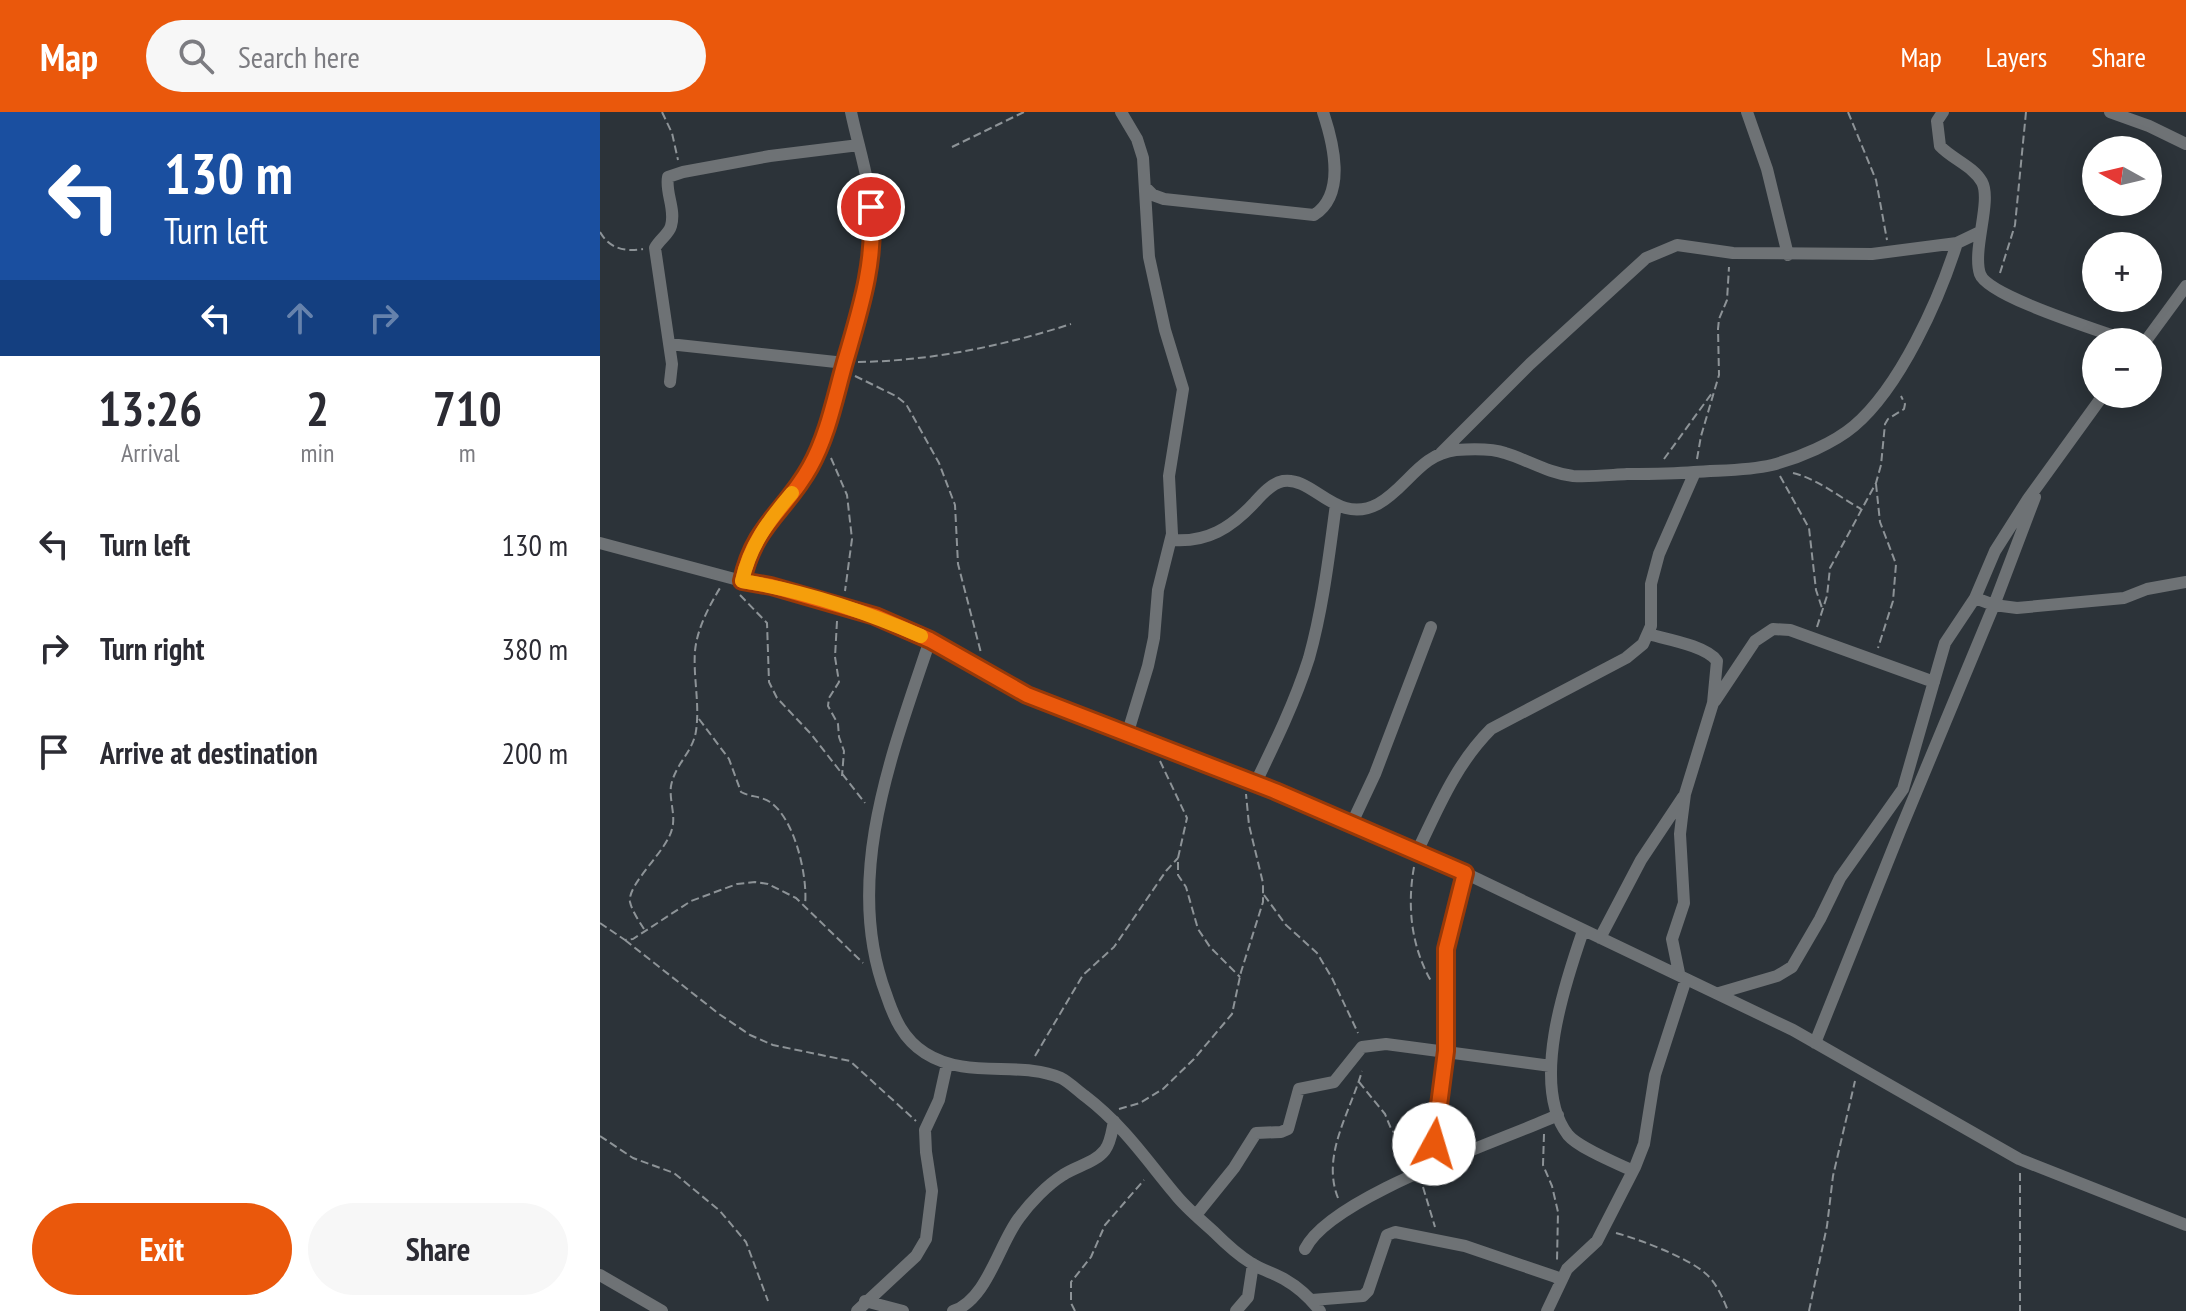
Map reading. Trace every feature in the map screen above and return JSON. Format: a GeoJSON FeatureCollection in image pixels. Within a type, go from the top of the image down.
{"type":"FeatureCollection","features":[{"type":"Feature","properties":{"kind":"street"},"geometry":{"type":"LineString","coordinates":[[739,586],[757,536],[811,465],[864,302],[873,225],[869,189],[851,112]]}},
{"type":"Feature","properties":{"kind":"street"},"geometry":{"type":"LineString","coordinates":[[1121,112],[1137,139],[1143,158],[1149,257],[1165,330],[1183,389],[1169,476],[1171,540],[1158,590],[1148,666],[1127,735]]}},
{"type":"Feature","properties":{"kind":"street"},"geometry":{"type":"LineString","coordinates":[[1146,188],[1164,199],[1314,215],[1322,210],[1332,191],[1333,140],[1323,112]]}},
{"type":"Feature","properties":{"kind":"street"},"geometry":{"type":"LineString","coordinates":[[1747,112],[1767,169],[1788,255]]}},
{"type":"Feature","properties":{"kind":"street"},"geometry":{"type":"LineString","coordinates":[[1926,112],[1940,116],[1940,146],[1975,174],[1985,192],[1980,232],[1980,275],[1995,289],[2010,297],[2093,328]]}},
{"type":"Feature","properties":{"kind":"street"},"geometry":{"type":"LineString","coordinates":[[2110,112],[2186,144]]}},
{"type":"Feature","properties":{"kind":"street"},"geometry":{"type":"LineString","coordinates":[[670,382],[672,364],[655,248],[671,228],[672,206],[667,182],[670,176],[770,156],[859,145]]}},
{"type":"Feature","properties":{"kind":"street"},"geometry":{"type":"LineString","coordinates":[[1171,540],[1190,542],[1213,536],[1238,520],[1264,492],[1280,481],[1293,480],[1336,504],[1359,510],[1377,504],[1398,489],[1420,465],[1441,453],[1530,364],[1646,258],[1677,245],[1727,252],[1788,255],[1889,252],[1957,243],[1980,232]]}},
{"type":"Feature","properties":{"kind":"street"},"geometry":{"type":"LineString","coordinates":[[1441,453],[1457,450],[1503,452],[1556,474],[1566,475],[1775,467],[1853,427],[1876,404],[1895,377],[1919,332],[1948,274],[1957,243]]}},
{"type":"Feature","properties":{"kind":"street"},"geometry":{"type":"LineString","coordinates":[[2155,328],[2186,286]]}},
{"type":"Feature","properties":{"kind":"street"},"geometry":{"type":"LineString","coordinates":[[669,344],[844,366]]}},
{"type":"Feature","properties":{"kind":"street"},"geometry":{"type":"LineString","coordinates":[[1719,993],[1777,976],[1792,967],[1840,878],[1903,789],[1945,643],[1975,598],[1995,551],[2041,480],[2094,408]]}},
{"type":"Feature","properties":{"kind":"street"},"geometry":{"type":"LineString","coordinates":[[1417,852],[1452,779],[1476,744],[1491,729],[1626,658],[1643,644],[1651,626],[1651,584],[1659,554],[1695,472]]}},
{"type":"Feature","properties":{"kind":"street"},"geometry":{"type":"LineString","coordinates":[[1815,1043],[1994,605],[2041,480]]}},
{"type":"Feature","properties":{"kind":"street"},"geometry":{"type":"LineString","coordinates":[[1249,782],[1287,717],[1308,659],[1325,587],[1336,504]]}},
{"type":"Feature","properties":{"kind":"street"},"geometry":{"type":"LineString","coordinates":[[600,543],[720,574],[739,586],[771,586],[875,616],[930,640],[1027,695],[1352,823],[1465,873],[1719,993],[1815,1043],[2019,1159],[2186,1225]]}},
{"type":"Feature","properties":{"kind":"street"},"geometry":{"type":"LineString","coordinates":[[1975,598],[1994,605],[2017,608],[2124,598],[2147,589],[2186,582]]}},
{"type":"Feature","properties":{"kind":"street"},"geometry":{"type":"LineString","coordinates":[[1352,823],[1375,774],[1431,627]]}},
{"type":"Feature","properties":{"kind":"street"},"geometry":{"type":"LineString","coordinates":[[1713,703],[1755,641],[1773,629],[1790,630],[1934,682]]}},
{"type":"Feature","properties":{"kind":"street"},"geometry":{"type":"LineString","coordinates":[[1547,1311],[1558,1279],[1591,1249],[1604,1230],[1644,1144],[1655,1075],[1683,976],[1672,939],[1684,903],[1680,834],[1685,794],[1713,703],[1717,669],[1714,656],[1648,634]]}},
{"type":"Feature","properties":{"kind":"street"},"geometry":{"type":"LineString","coordinates":[[930,640],[878,814],[871,859],[872,939],[881,981],[896,1022],[909,1040],[922,1052],[947,1064],[991,1071],[1043,1073],[1062,1079],[1110,1117],[1155,1167],[1176,1196],[1196,1215],[1253,1264],[1286,1280],[1316,1306],[1363,1296],[1368,1291],[1387,1235],[1395,1232],[1443,1240],[1498,1255],[1558,1279]]}},
{"type":"Feature","properties":{"kind":"street"},"geometry":{"type":"LineString","coordinates":[[1600,938],[1641,860],[1685,794]]}},
{"type":"Feature","properties":{"kind":"street"},"geometry":{"type":"LineString","coordinates":[[1425,1171],[1446,1051],[1446,949],[1465,873]]}},
{"type":"Feature","properties":{"kind":"street"},"geometry":{"type":"LineString","coordinates":[[1583,931],[1562,1002],[1551,1066],[1552,1118],[1569,1136],[1633,1171]]}},
{"type":"Feature","properties":{"kind":"street"},"geometry":{"type":"LineString","coordinates":[[1196,1215],[1234,1168],[1256,1133],[1288,1129],[1299,1089],[1334,1082],[1362,1047],[1386,1044],[1551,1066]]}},
{"type":"Feature","properties":{"kind":"street"},"geometry":{"type":"LineString","coordinates":[[861,1306],[916,1256],[926,1239],[932,1191],[925,1130],[939,1100],[947,1064]]}},
{"type":"Feature","properties":{"kind":"street"},"geometry":{"type":"LineString","coordinates":[[953,1311],[963,1308],[986,1280],[1007,1235],[1034,1201],[1063,1175],[1106,1150],[1110,1117]]}},
{"type":"Feature","properties":{"kind":"street"},"geometry":{"type":"LineString","coordinates":[[1305,1249],[1311,1237],[1343,1211],[1425,1171],[1552,1118]]}},
{"type":"Feature","properties":{"kind":"street"},"geometry":{"type":"LineString","coordinates":[[1236,1311],[1248,1297],[1253,1264]]}},
{"type":"Feature","properties":{"kind":"street"},"geometry":{"type":"LineString","coordinates":[[600,1275],[662,1311]]}},
{"type":"Feature","properties":{"kind":"street"},"geometry":{"type":"LineString","coordinates":[[861,1306],[903,1311]]}},
{"type":"Feature","properties":{"kind":"path"},"geometry":{"type":"LineString","coordinates":[[662,112],[672,133],[680,173]]}},
{"type":"Feature","properties":{"kind":"path"},"geometry":{"type":"LineString","coordinates":[[952,147],[1024,112]]}},
{"type":"Feature","properties":{"kind":"path"},"geometry":{"type":"LineString","coordinates":[[1848,112],[1876,180],[1889,252]]}},
{"type":"Feature","properties":{"kind":"path"},"geometry":{"type":"LineString","coordinates":[[1995,289],[2015,225],[2026,112]]}},
{"type":"Feature","properties":{"kind":"path"},"geometry":{"type":"LineString","coordinates":[[600,232],[611,246],[619,249],[639,250],[657,245]]}},
{"type":"Feature","properties":{"kind":"path"},"geometry":{"type":"LineString","coordinates":[[1695,472],[1701,436],[1721,363],[1719,319],[1727,300],[1727,252]]}},
{"type":"Feature","properties":{"kind":"path"},"geometry":{"type":"LineString","coordinates":[[844,366],[895,362],[993,346],[1071,324]]}},
{"type":"Feature","properties":{"kind":"path"},"geometry":{"type":"LineString","coordinates":[[844,366],[906,404],[939,463],[955,505],[958,564],[987,672]]}},
{"type":"Feature","properties":{"kind":"path"},"geometry":{"type":"LineString","coordinates":[[1648,474],[1667,455],[1715,389]]}},
{"type":"Feature","properties":{"kind":"path"},"geometry":{"type":"LineString","coordinates":[[1814,638],[1830,568],[1876,483],[1885,424],[1904,409],[1900,395]]}},
{"type":"Feature","properties":{"kind":"path"},"geometry":{"type":"LineString","coordinates":[[824,431],[828,452],[847,495],[852,539],[849,576],[839,606],[835,657],[839,682],[829,698],[828,706],[838,724],[844,751],[842,776]]}},
{"type":"Feature","properties":{"kind":"path"},"geometry":{"type":"LineString","coordinates":[[1775,467],[1815,480],[1831,493],[1862,509]]}},
{"type":"Feature","properties":{"kind":"path"},"geometry":{"type":"LineString","coordinates":[[1775,467],[1809,528],[1816,590],[1822,609]]}},
{"type":"Feature","properties":{"kind":"path"},"geometry":{"type":"LineString","coordinates":[[1874,662],[1893,601],[1896,564],[1880,522],[1876,483]]}},
{"type":"Feature","properties":{"kind":"path"},"geometry":{"type":"LineString","coordinates":[[644,929],[630,905],[630,896],[635,884],[656,859],[672,832],[670,788],[679,763],[691,749],[696,733],[695,650],[710,603],[725,579],[720,574]]}},
{"type":"Feature","properties":{"kind":"path"},"geometry":{"type":"LineString","coordinates":[[739,586],[767,623],[769,682],[777,698],[811,734],[860,799],[878,814]]}},
{"type":"Feature","properties":{"kind":"path"},"geometry":{"type":"LineString","coordinates":[[697,717],[729,759],[741,792],[772,803],[789,823],[807,883],[805,906]]}},
{"type":"Feature","properties":{"kind":"path"},"geometry":{"type":"LineString","coordinates":[[1153,745],[1187,818],[1177,870],[1186,887],[1198,929],[1210,947],[1240,977]]}},
{"type":"Feature","properties":{"kind":"path"},"geometry":{"type":"LineString","coordinates":[[1110,1117],[1163,1089],[1194,1059],[1232,1014],[1263,902],[1261,874],[1249,825],[1249,782]]}},
{"type":"Feature","properties":{"kind":"path"},"geometry":{"type":"LineString","coordinates":[[1417,852],[1410,916],[1413,935],[1433,984]]}},
{"type":"Feature","properties":{"kind":"path"},"geometry":{"type":"LineString","coordinates":[[1024,1072],[1083,975],[1114,947],[1178,858]]}},
{"type":"Feature","properties":{"kind":"path"},"geometry":{"type":"LineString","coordinates":[[625,940],[633,939],[691,901],[737,884],[755,882],[768,884],[796,898],[863,963]]}},
{"type":"Feature","properties":{"kind":"path"},"geometry":{"type":"LineString","coordinates":[[1263,893],[1286,925],[1317,953],[1356,1026],[1362,1047],[1359,1081],[1338,1138],[1331,1170],[1332,1182],[1343,1211]]}},
{"type":"Feature","properties":{"kind":"path"},"geometry":{"type":"LineString","coordinates":[[600,923],[750,1035],[773,1045],[850,1061],[925,1130]]}},
{"type":"Feature","properties":{"kind":"path"},"geometry":{"type":"LineString","coordinates":[[1809,1311],[1827,1226],[1833,1176],[1858,1069]]}},
{"type":"Feature","properties":{"kind":"path"},"geometry":{"type":"LineString","coordinates":[[1359,1081],[1382,1109],[1392,1131],[1409,1140],[1425,1171],[1431,1218],[1443,1240]]}},
{"type":"Feature","properties":{"kind":"path"},"geometry":{"type":"LineString","coordinates":[[1552,1118],[1543,1165],[1556,1200],[1558,1279]]}},
{"type":"Feature","properties":{"kind":"path"},"geometry":{"type":"LineString","coordinates":[[600,1136],[633,1158],[674,1173],[720,1211],[746,1242],[768,1301]]}},
{"type":"Feature","properties":{"kind":"path"},"geometry":{"type":"LineString","coordinates":[[2019,1159],[2022,1224],[2020,1311]]}},
{"type":"Feature","properties":{"kind":"path"},"geometry":{"type":"LineString","coordinates":[[1075,1311],[1071,1303],[1071,1282],[1091,1257],[1105,1225],[1155,1167]]}},
{"type":"Feature","properties":{"kind":"path"},"geometry":{"type":"LineString","coordinates":[[1604,1230],[1636,1239],[1700,1270],[1712,1280],[1728,1311]]}},
{"type":"Feature","properties":{"kind":"slow traffic"},"geometry":{"type":"LineString","coordinates":[[792,493],[757,536],[746,561],[742,581],[771,586],[875,616],[921,636]]}},
{"type":"Feature","properties":{"kind":"route"},"geometry":{"type":"LineString","coordinates":[[871,207],[871,259],[864,302],[830,418],[811,465],[757,536],[746,561],[742,581],[771,586],[875,616],[930,640],[1027,695],[1275,791],[1465,873],[1446,949],[1446,1051],[1434,1144]]}}]}
